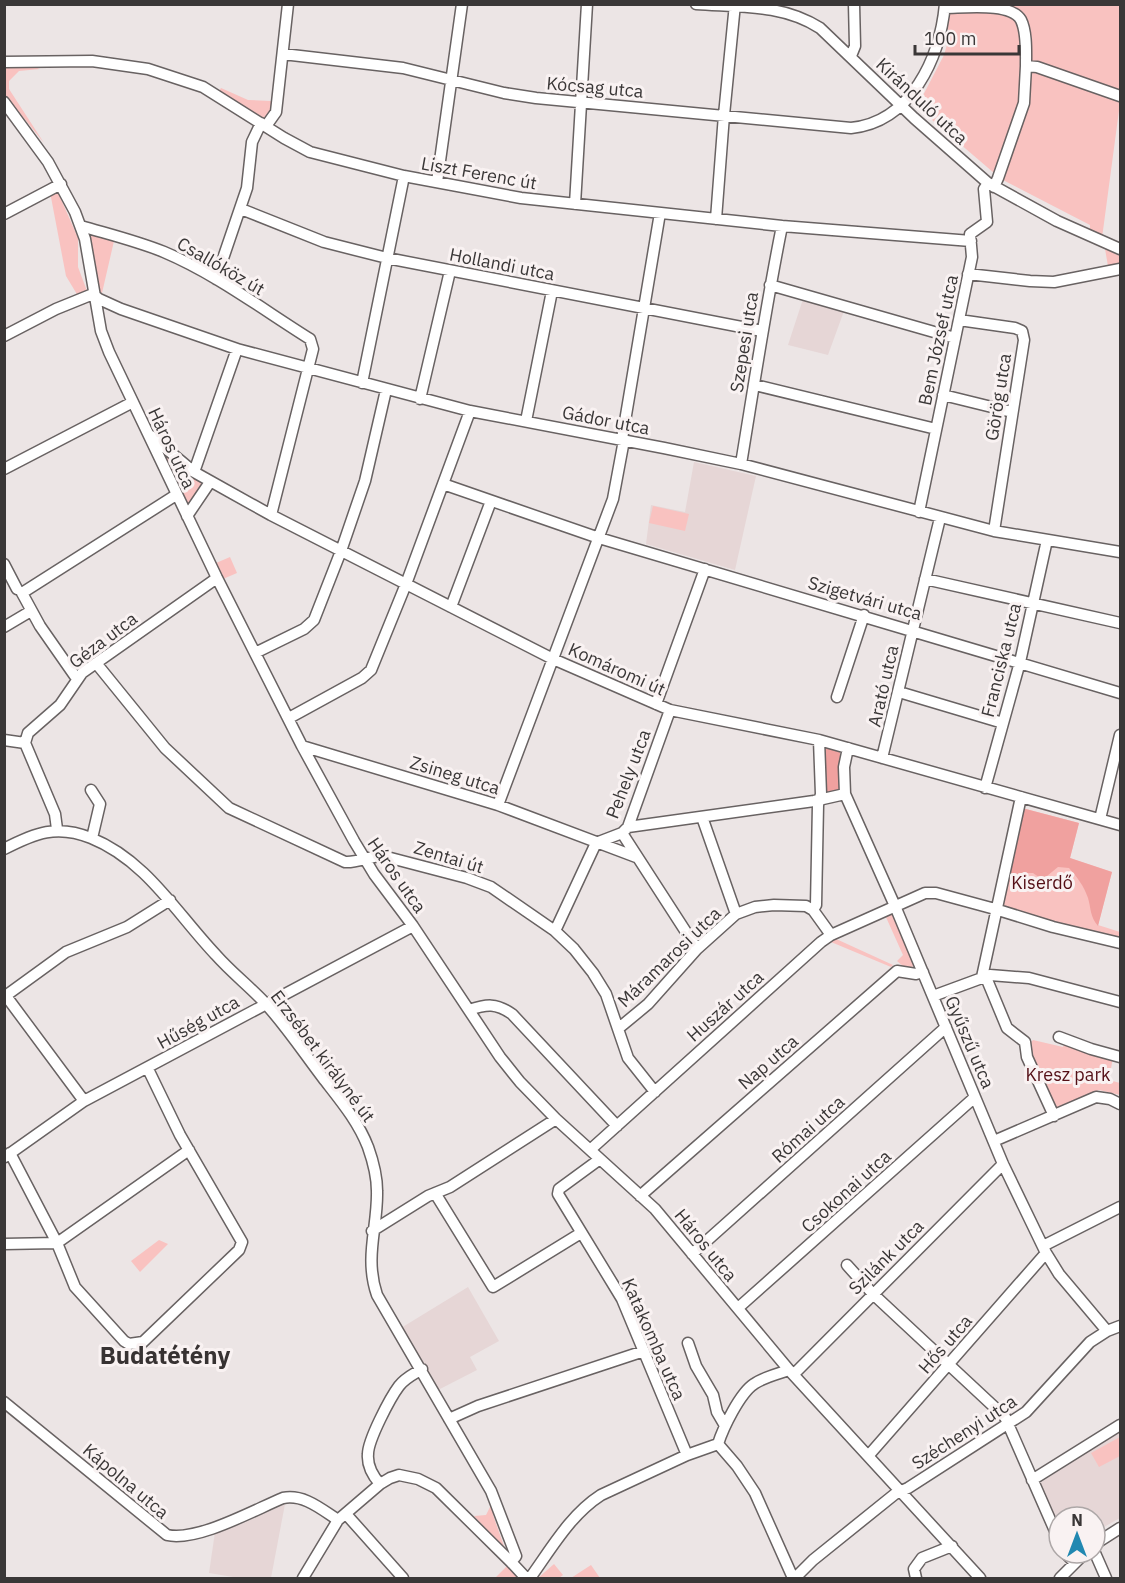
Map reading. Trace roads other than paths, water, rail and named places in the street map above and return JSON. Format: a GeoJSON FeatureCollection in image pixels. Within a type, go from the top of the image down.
{"type":"FeatureCollection","features":[{"type":"Feature","properties":{"kind":"street"},"geometry":{"type":"LineString","coordinates":[[216,279],[241,209],[249,178],[252,142],[263,124],[276,112],[288,4]]}},
{"type":"Feature","properties":{"kind":"street"},"geometry":{"type":"LineString","coordinates":[[437,182],[462,4]]}},
{"type":"Feature","properties":{"kind":"street"},"geometry":{"type":"LineString","coordinates":[[575,204],[587,4]]}},
{"type":"Feature","properties":{"kind":"street","name":"Kiránduló utca"},"geometry":{"type":"LineString","coordinates":[[696,4],[784,11],[804,18],[820,28],[901,105],[991,185],[1057,221],[1120,249]]}},
{"type":"Feature","properties":{"kind":"street"},"geometry":{"type":"LineString","coordinates":[[851,56],[855,46],[854,4]]}},
{"type":"Feature","properties":{"kind":"street"},"geometry":{"type":"LineString","coordinates":[[716,219],[723,115],[735,6]]}},
{"type":"Feature","properties":{"kind":"street"},"geometry":{"type":"LineString","coordinates":[[945,6],[1005,8],[1014,12],[1021,20],[1023,27],[1026,66],[1024,105],[999,177],[984,191],[987,222],[970,232],[970,241]]}},
{"type":"Feature","properties":{"kind":"street","name":"Kócsag utca"},"geometry":{"type":"LineString","coordinates":[[283,54],[403,68],[504,93],[581,103],[851,128],[875,122],[912,96],[932,57],[941,30],[945,6]]}},
{"type":"Feature","properties":{"kind":"street","name":"Liszt Ferenc út"},"geometry":{"type":"LineString","coordinates":[[4,62],[92,61],[148,69],[204,87],[310,152],[404,176],[521,198],[782,226],[970,241]]}},
{"type":"Feature","properties":{"kind":"street"},"geometry":{"type":"LineString","coordinates":[[1026,66],[1037,67],[1120,96]]}},
{"type":"Feature","properties":{"kind":"street","name":"Háros utca"},"geometry":{"type":"LineString","coordinates":[[4,102],[48,162],[61,184],[85,239],[100,331],[217,578],[302,746],[364,858],[413,926],[500,1057],[520,1082],[675,1231],[791,1372],[980,1578]]}},
{"type":"Feature","properties":{"kind":"street"},"geometry":{"type":"LineString","coordinates":[[362,383],[404,176]]}},
{"type":"Feature","properties":{"kind":"street"},"geometry":{"type":"LineString","coordinates":[[4,214],[61,184]]}},
{"type":"Feature","properties":{"kind":"street","name":"Hollandi utca"},"geometry":{"type":"LineString","coordinates":[[241,209],[324,242],[387,258],[762,332]]}},
{"type":"Feature","properties":{"kind":"street"},"geometry":{"type":"LineString","coordinates":[[498,805],[613,499],[660,213]]}},
{"type":"Feature","properties":{"kind":"street","name":"Csallóköz út"},"geometry":{"type":"LineString","coordinates":[[81,226],[163,252],[216,279],[310,339],[313,349],[308,369]]}},
{"type":"Feature","properties":{"kind":"street","name":"Szepesi utca"},"geometry":{"type":"LineString","coordinates":[[741,464],[770,285],[782,226]]}},
{"type":"Feature","properties":{"kind":"street","name":"Bem József utca"},"geometry":{"type":"LineString","coordinates":[[919,512],[972,257],[970,241]]}},
{"type":"Feature","properties":{"kind":"street"},"geometry":{"type":"LineString","coordinates":[[968,274],[1054,282],[1120,269]]}},
{"type":"Feature","properties":{"kind":"street"},"geometry":{"type":"LineString","coordinates":[[420,399],[450,271]]}},
{"type":"Feature","properties":{"kind":"street"},"geometry":{"type":"LineString","coordinates":[[770,285],[955,338]]}},
{"type":"Feature","properties":{"kind":"street"},"geometry":{"type":"LineString","coordinates":[[526,422],[552,291]]}},
{"type":"Feature","properties":{"kind":"street"},"geometry":{"type":"LineString","coordinates":[[4,336],[56,309],[93,294]]}},
{"type":"Feature","properties":{"kind":"street","name":"Gádor utca"},"geometry":{"type":"LineString","coordinates":[[93,294],[121,309],[237,349],[420,399],[470,411],[741,464],[994,531],[1120,552]]}},
{"type":"Feature","properties":{"kind":"street","name":"Görög utca"},"geometry":{"type":"LineString","coordinates":[[958,320],[1015,328],[1022,331],[1024,340],[994,531]]}},
{"type":"Feature","properties":{"kind":"street"},"geometry":{"type":"LineString","coordinates":[[194,472],[237,349]]}},
{"type":"Feature","properties":{"kind":"street"},"geometry":{"type":"LineString","coordinates":[[272,515],[308,369]]}},
{"type":"Feature","properties":{"kind":"street"},"geometry":{"type":"LineString","coordinates":[[754,385],[936,429]]}},
{"type":"Feature","properties":{"kind":"street"},"geometry":{"type":"LineString","coordinates":[[255,653],[310,624],[317,612],[365,481],[386,390]]}},
{"type":"Feature","properties":{"kind":"street"},"geometry":{"type":"LineString","coordinates":[[943,395],[1012,412]]}},
{"type":"Feature","properties":{"kind":"street"},"geometry":{"type":"LineString","coordinates":[[4,470],[132,402]]}},
{"type":"Feature","properties":{"kind":"street"},"geometry":{"type":"LineString","coordinates":[[289,717],[367,674],[374,664],[470,411]]}},
{"type":"Feature","properties":{"kind":"street","name":"Komáromi út"},"geometry":{"type":"LineString","coordinates":[[146,431],[170,454],[210,482],[553,659],[670,710],[819,740],[1120,825]]}},
{"type":"Feature","properties":{"kind":"street"},"geometry":{"type":"LineString","coordinates":[[187,516],[210,482]]}},
{"type":"Feature","properties":{"kind":"street","name":"Szigetvári utca"},"geometry":{"type":"LineString","coordinates":[[442,484],[599,537],[913,629],[1120,693]]}},
{"type":"Feature","properties":{"kind":"street"},"geometry":{"type":"LineString","coordinates":[[20,591],[176,495]]}},
{"type":"Feature","properties":{"kind":"street"},"geometry":{"type":"LineString","coordinates":[[451,607],[491,501]]}},
{"type":"Feature","properties":{"kind":"street","name":"Arató utca"},"geometry":{"type":"LineString","coordinates":[[882,758],[940,518]]}},
{"type":"Feature","properties":{"kind":"street","name":"Franciska utca"},"geometry":{"type":"LineString","coordinates":[[985,788],[1020,662],[1047,540]]}},
{"type":"Feature","properties":{"kind":"street"},"geometry":{"type":"LineString","coordinates":[[4,564],[31,611],[77,680]]}},
{"type":"Feature","properties":{"kind":"street"},"geometry":{"type":"LineString","coordinates":[[656,704],[705,569]]}},
{"type":"Feature","properties":{"kind":"street","name":"Géza utca"},"geometry":{"type":"LineString","coordinates":[[25,742],[28,733],[60,705],[77,680],[96,663],[217,578]]}},
{"type":"Feature","properties":{"kind":"street"},"geometry":{"type":"LineString","coordinates":[[925,579],[1120,623]]}},
{"type":"Feature","properties":{"kind":"street"},"geometry":{"type":"LineString","coordinates":[[4,627],[31,611]]}},
{"type":"Feature","properties":{"kind":"street"},"geometry":{"type":"LineString","coordinates":[[837,697],[864,615]]}},
{"type":"Feature","properties":{"kind":"street","name":"Zentai út"},"geometry":{"type":"LineString","coordinates":[[96,663],[165,748],[229,808],[345,862],[351,863],[376,856],[392,857],[491,887],[555,932],[574,949],[593,973],[606,994],[628,1058],[655,1092]]}},
{"type":"Feature","properties":{"kind":"street"},"geometry":{"type":"LineString","coordinates":[[899,692],[1003,723]]}},
{"type":"Feature","properties":{"kind":"street","name":"Pehely utca"},"geometry":{"type":"LineString","coordinates":[[596,843],[625,830],[670,710]]}},
{"type":"Feature","properties":{"kind":"street"},"geometry":{"type":"LineString","coordinates":[[1100,819],[1120,735]]}},
{"type":"Feature","properties":{"kind":"street"},"geometry":{"type":"LineString","coordinates":[[4,740],[25,742],[55,814],[57,829],[28,838],[4,849]]}},
{"type":"Feature","properties":{"kind":"street"},"geometry":{"type":"LineString","coordinates":[[819,740],[816,905],[813,910],[831,935]]}},
{"type":"Feature","properties":{"kind":"street","name":"Zsineg utca"},"geometry":{"type":"LineString","coordinates":[[302,746],[498,805],[636,857]]}},
{"type":"Feature","properties":{"kind":"street","name":"Gyűszű utca"},"geometry":{"type":"LineString","coordinates":[[848,748],[844,767],[845,794],[895,906],[1003,1164],[1045,1249],[1066,1282],[1107,1331]]}},
{"type":"Feature","properties":{"kind":"street"},"geometry":{"type":"LineString","coordinates":[[91,790],[100,804],[92,838]]}},
{"type":"Feature","properties":{"kind":"street"},"geometry":{"type":"LineString","coordinates":[[697,949],[636,857],[625,830],[845,794]]}},
{"type":"Feature","properties":{"kind":"street"},"geometry":{"type":"LineString","coordinates":[[1021,797],[995,909],[983,976],[1007,1028],[1025,1042],[1026,1057],[1054,1116]]}},
{"type":"Feature","properties":{"kind":"street"},"geometry":{"type":"LineString","coordinates":[[702,817],[736,914]]}},
{"type":"Feature","properties":{"kind":"street","name":"Erzsébet királyné út"},"geometry":{"type":"LineString","coordinates":[[57,829],[92,838],[132,864],[147,877],[170,900],[215,954],[266,1004],[349,1111],[367,1144],[373,1162],[377,1191],[372,1231],[374,1286],[381,1303],[422,1369],[495,1500],[516,1556],[511,1562]]}},
{"type":"Feature","properties":{"kind":"street"},"geometry":{"type":"LineString","coordinates":[[555,932],[596,843]]}},
{"type":"Feature","properties":{"kind":"street","name":"Huszár utca"},"geometry":{"type":"LineString","coordinates":[[590,1150],[831,935],[930,892],[1053,927],[1120,943]]}},
{"type":"Feature","properties":{"kind":"street"},"geometry":{"type":"LineString","coordinates":[[84,1101],[5,996],[66,952],[127,927],[170,900]]}},
{"type":"Feature","properties":{"kind":"street","name":"Máramarosi utca"},"geometry":{"type":"LineString","coordinates":[[619,1028],[648,1004],[697,949],[736,914],[755,907],[774,905],[806,906],[813,910]]}},
{"type":"Feature","properties":{"kind":"street","name":"Hűség utca"},"geometry":{"type":"LineString","coordinates":[[7,1155],[84,1101],[148,1069],[413,926]]}},
{"type":"Feature","properties":{"kind":"street","name":"Nap utca"},"geometry":{"type":"LineString","coordinates":[[640,1196],[897,971],[916,974],[923,972]]}},
{"type":"Feature","properties":{"kind":"street"},"geometry":{"type":"LineString","coordinates":[[933,996],[983,976],[1029,978],[1120,1002]]}},
{"type":"Feature","properties":{"kind":"street"},"geometry":{"type":"LineString","coordinates":[[469,1010],[484,1005],[494,1005],[512,1014],[617,1126]]}},
{"type":"Feature","properties":{"kind":"street","name":"Római utca"},"geometry":{"type":"LineString","coordinates":[[692,1254],[946,1028]]}},
{"type":"Feature","properties":{"kind":"street"},"geometry":{"type":"LineString","coordinates":[[1059,1037],[1120,1057]]}},
{"type":"Feature","properties":{"kind":"street"},"geometry":{"type":"LineString","coordinates":[[7,1155],[57,1243],[79,1292],[124,1341],[136,1344],[148,1338],[233,1257],[242,1242],[189,1150],[148,1069]]}},
{"type":"Feature","properties":{"kind":"street","name":"Csokonai utca"},"geometry":{"type":"LineString","coordinates":[[738,1308],[975,1097]]}},
{"type":"Feature","properties":{"kind":"street"},"geometry":{"type":"LineString","coordinates":[[993,1141],[1096,1097],[1110,1099],[1120,1104]]}},
{"type":"Feature","properties":{"kind":"street"},"geometry":{"type":"LineString","coordinates":[[372,1231],[435,1193],[450,1187],[556,1119]]}},
{"type":"Feature","properties":{"kind":"street"},"geometry":{"type":"LineString","coordinates":[[4,1244],[57,1243],[189,1150]]}},
{"type":"Feature","properties":{"kind":"street","name":"Katakomba utca"},"geometry":{"type":"LineString","coordinates":[[600,1159],[559,1189],[558,1194],[622,1299],[687,1455]]}},
{"type":"Feature","properties":{"kind":"street","name":"Szilánk utca"},"geometry":{"type":"LineString","coordinates":[[791,1372],[1003,1164]]}},
{"type":"Feature","properties":{"kind":"street"},"geometry":{"type":"LineString","coordinates":[[435,1193],[493,1287],[581,1233]]}},
{"type":"Feature","properties":{"kind":"street"},"geometry":{"type":"LineString","coordinates":[[1045,1249],[1120,1207]]}},
{"type":"Feature","properties":{"kind":"street","name":"Hős utca"},"geometry":{"type":"LineString","coordinates":[[869,1455],[948,1366],[1045,1249]]}},
{"type":"Feature","properties":{"kind":"street"},"geometry":{"type":"LineString","coordinates":[[847,1265],[873,1294],[1005,1417],[1047,1513]]}},
{"type":"Feature","properties":{"kind":"street","name":"Széchenyi utca"},"geometry":{"type":"LineString","coordinates":[[794,1578],[813,1560],[901,1490],[908,1488],[1009,1425],[1026,1412],[1090,1342],[1120,1326]]}},
{"type":"Feature","properties":{"kind":"street"},"geometry":{"type":"LineString","coordinates":[[688,1343],[696,1366],[713,1395],[717,1412],[724,1424]]}},
{"type":"Feature","properties":{"kind":"street"},"geometry":{"type":"LineString","coordinates":[[449,1419],[478,1406],[644,1351]]}},
{"type":"Feature","properties":{"kind":"street"},"geometry":{"type":"LineString","coordinates":[[380,1484],[370,1469],[368,1456],[370,1441],[399,1386],[422,1369]]}},
{"type":"Feature","properties":{"kind":"street"},"geometry":{"type":"LineString","coordinates":[[718,1444],[724,1424],[751,1386],[763,1378],[791,1372]]}},
{"type":"Feature","properties":{"kind":"street","name":"Kápolna utca"},"geometry":{"type":"LineString","coordinates":[[4,1402],[167,1535],[182,1536],[212,1529],[282,1498],[291,1496],[304,1498],[342,1517],[403,1578]]}},
{"type":"Feature","properties":{"kind":"street"},"geometry":{"type":"LineString","coordinates":[[1032,1480],[1120,1425]]}},
{"type":"Feature","properties":{"kind":"street"},"geometry":{"type":"LineString","coordinates":[[306,1577],[342,1517],[380,1484],[399,1475],[409,1476],[436,1488],[528,1578],[570,1522],[590,1502],[687,1455],[718,1444]]}},
{"type":"Feature","properties":{"kind":"street"},"geometry":{"type":"LineString","coordinates":[[718,1444],[737,1466],[755,1493],[794,1578]]}},
{"type":"Feature","properties":{"kind":"street"},"geometry":{"type":"LineString","coordinates":[[1107,1536],[1120,1528]]}},
{"type":"Feature","properties":{"kind":"street"},"geometry":{"type":"LineString","coordinates":[[916,1578],[914,1569],[922,1558],[952,1546]]}},
{"type":"Feature","properties":{"kind":"street"},"geometry":{"type":"LineString","coordinates":[[1060,1578],[1073,1565]]}},
{"type":"Feature","properties":{"kind":"district","name":"Budatétény"},"geometry":{"type":"Point","coordinates":[165,1355]}},
{"type":"Feature","properties":{"kind":"park label","name":"Kiserdő"},"geometry":{"type":"Point","coordinates":[1042,882]}},
{"type":"Feature","properties":{"kind":"park label","name":"Kresz park"},"geometry":{"type":"Point","coordinates":[1068,1074]}}]}
